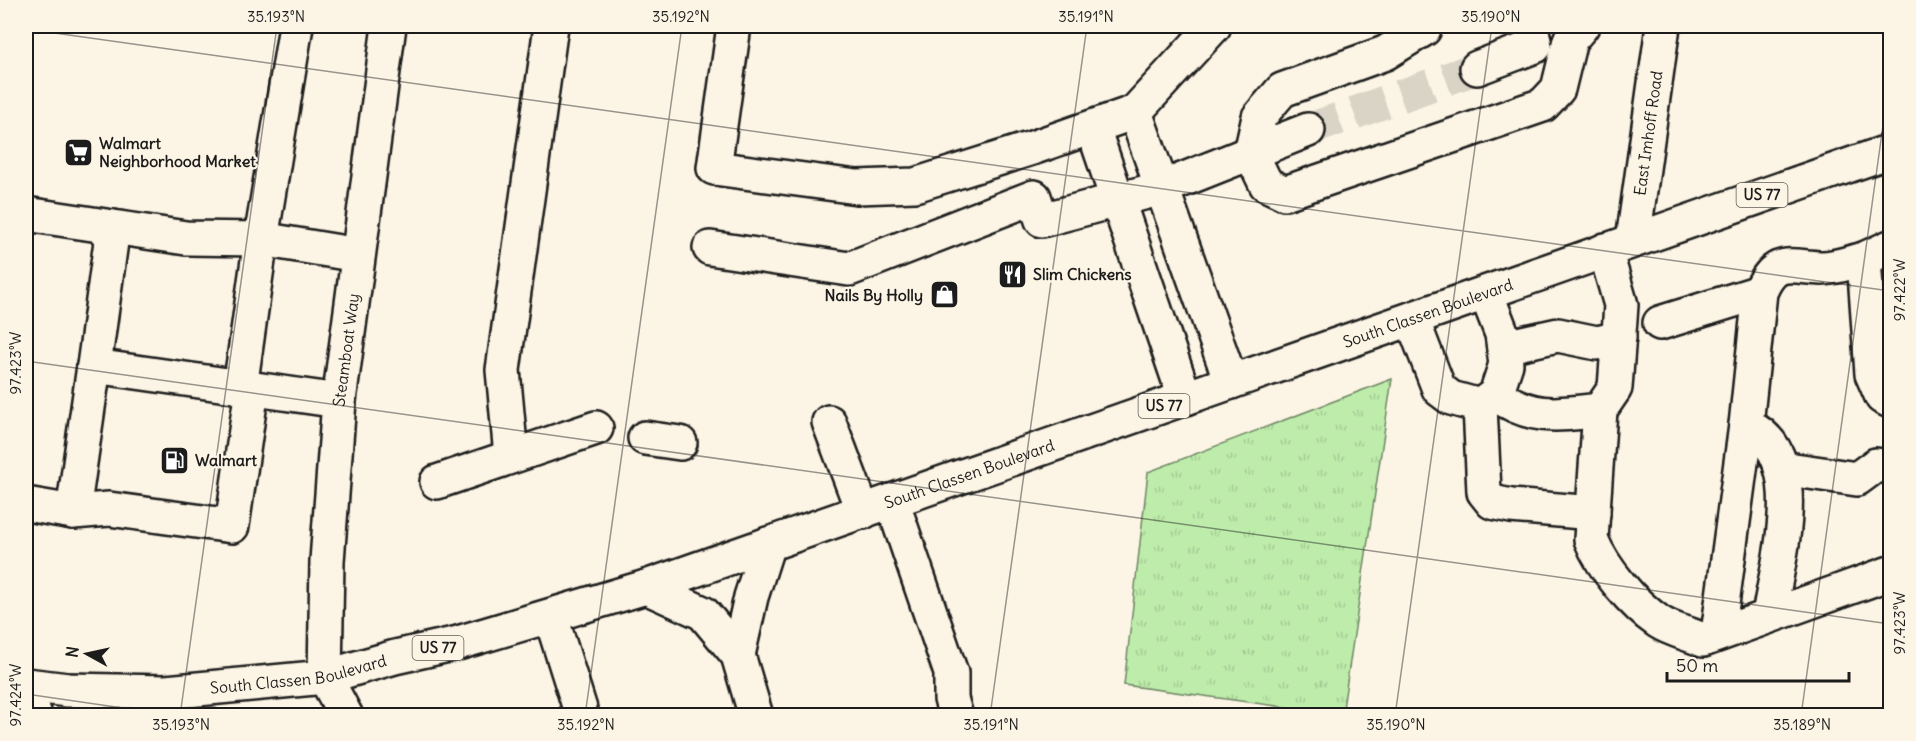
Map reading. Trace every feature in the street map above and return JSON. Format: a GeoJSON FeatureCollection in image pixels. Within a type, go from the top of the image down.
{"type":"FeatureCollection","features":[{"type":"Feature","properties":{"kind":"main road"},"geometry":{"type":"LineString","coordinates":[[26,504],[74,512],[109,509],[232,526],[261,238],[296,26]]}},
{"type":"Feature","properties":{"kind":"main road","name":"Steamboat Way"},"geometry":{"type":"LineString","coordinates":[[325,716],[327,561],[339,401],[388,26]]}},
{"type":"Feature","properties":{"kind":"main road"},"geometry":{"type":"LineString","coordinates":[[511,456],[503,370],[551,26]]}},
{"type":"Feature","properties":{"kind":"main road"},"geometry":{"type":"LineString","coordinates":[[734,26],[714,168],[857,187],[915,185],[1093,128],[1135,112],[1214,26]]}},
{"type":"Feature","properties":{"kind":"main road"},"geometry":{"type":"LineString","coordinates":[[1477,68],[1535,46],[1531,26]]}},
{"type":"Feature","properties":{"kind":"main road"},"geometry":{"type":"LineString","coordinates":[[1424,29],[1385,53],[1282,90],[1259,117],[1251,153],[1266,184],[1285,193],[1543,105],[1558,89],[1570,40],[1582,26]]}},
{"type":"Feature","properties":{"kind":"main road","name":"East Imhoff Road"},"geometry":{"type":"LineString","coordinates":[[1619,245],[1663,26]]}},
{"type":"Feature","properties":{"kind":"main road"},"geometry":{"type":"LineString","coordinates":[[1135,112],[1231,382]]}},
{"type":"Feature","properties":{"kind":"main road"},"geometry":{"type":"LineString","coordinates":[[1093,128],[1185,398]]}},
{"type":"Feature","properties":{"kind":"main road"},"geometry":{"type":"LineString","coordinates":[[710,248],[849,269],[1034,197],[1042,220],[1162,188],[1308,130]]}},
{"type":"Feature","properties":{"kind":"main road","name":"South Classen Boulevard"},"geometry":{"type":"LineString","coordinates":[[26,686],[68,690],[166,692],[325,677],[394,657],[458,644],[646,587],[1890,151]]}},
{"type":"Feature","properties":{"kind":"main road"},"geometry":{"type":"LineString","coordinates":[[26,214],[186,238],[261,238],[358,255]]}},
{"type":"Feature","properties":{"kind":"main road"},"geometry":{"type":"LineString","coordinates":[[74,512],[113,227]]}},
{"type":"Feature","properties":{"kind":"main road"},"geometry":{"type":"LineString","coordinates":[[1619,245],[1621,305],[1615,388],[1600,411],[1591,539],[1598,557],[1621,586],[1660,623],[1711,637],[1890,573]]}},
{"type":"Feature","properties":{"kind":"main road"},"geometry":{"type":"LineString","coordinates":[[1711,637],[1746,425],[1760,292],[1767,275],[1776,268],[1797,265],[1825,268],[1877,253],[1872,374],[1882,397],[1890,401]]}},
{"type":"Feature","properties":{"kind":"main road"},"geometry":{"type":"LineString","coordinates":[[1660,322],[1760,292]]}},
{"type":"Feature","properties":{"kind":"main road"},"geometry":{"type":"LineString","coordinates":[[1486,293],[1502,334],[1506,364],[1488,400],[1484,492],[1492,502],[1511,506],[1593,513]]}},
{"type":"Feature","properties":{"kind":"main road"},"geometry":{"type":"LineString","coordinates":[[1412,319],[1439,388],[1451,398],[1508,403],[1535,414],[1600,411]]}},
{"type":"Feature","properties":{"kind":"main road"},"geometry":{"type":"LineString","coordinates":[[1504,347],[1558,335],[1597,343],[1619,338]]}},
{"type":"Feature","properties":{"kind":"main road"},"geometry":{"type":"LineString","coordinates":[[94,366],[339,401]]}},
{"type":"Feature","properties":{"kind":"main road"},"geometry":{"type":"LineString","coordinates":[[830,422],[877,506],[951,673],[971,693],[978,716]]}},
{"type":"Feature","properties":{"kind":"main road"},"geometry":{"type":"LineString","coordinates":[[1746,425],[1761,432],[1778,456],[1788,495],[1769,616]]}},
{"type":"Feature","properties":{"kind":"main road"},"geometry":{"type":"LineString","coordinates":[[437,482],[596,428]]}},
{"type":"Feature","properties":{"kind":"main road"},"geometry":{"type":"LineString","coordinates":[[645,438],[680,443]]}},
{"type":"Feature","properties":{"kind":"main road"},"geometry":{"type":"LineString","coordinates":[[1781,468],[1857,478],[1876,465],[1890,467]]}},
{"type":"Feature","properties":{"kind":"main road"},"geometry":{"type":"LineString","coordinates":[[738,655],[751,597],[768,544]]}},
{"type":"Feature","properties":{"kind":"main road"},"geometry":{"type":"LineString","coordinates":[[646,587],[703,613],[738,655],[756,716]]}},
{"type":"Feature","properties":{"kind":"main road"},"geometry":{"type":"LineString","coordinates":[[550,616],[580,709]]}},
{"type":"Feature","properties":{"kind":"main road"},"geometry":{"type":"LineString","coordinates":[[951,673],[951,699],[956,716]]}},
{"type":"Feature","properties":{"kind":"main road"},"geometry":{"type":"LineString","coordinates":[[325,677],[346,716]]}},
{"type":"Feature","properties":{"kind":"main road"},"geometry":{"type":"LineString","coordinates":[[26,686],[35,716]]}},
{"type":"Feature","properties":{"kind":"green space"},"geometry":{"type":"Polygon","coordinates":[[[1392,379],[1342,715],[1124,685],[1148,472],[1392,379]]]}},
{"type":"Feature","properties":{"kind":"tunnel"},"geometry":{"type":"LineString","coordinates":[[1308,130],[1477,68]]}},
{"type":"Feature","properties":{"kind":"place","name":"Walmart Neighborhood Market"},"geometry":{"type":"Point","coordinates":[78,152]}},
{"type":"Feature","properties":{"kind":"place","name":"Slim Chickens"},"geometry":{"type":"Point","coordinates":[1012,274]}},
{"type":"Feature","properties":{"kind":"place","name":"Nails By Holly"},"geometry":{"type":"Point","coordinates":[944,295]}},
{"type":"Feature","properties":{"kind":"place","name":"Walmart"},"geometry":{"type":"Point","coordinates":[174,460]}}]}
